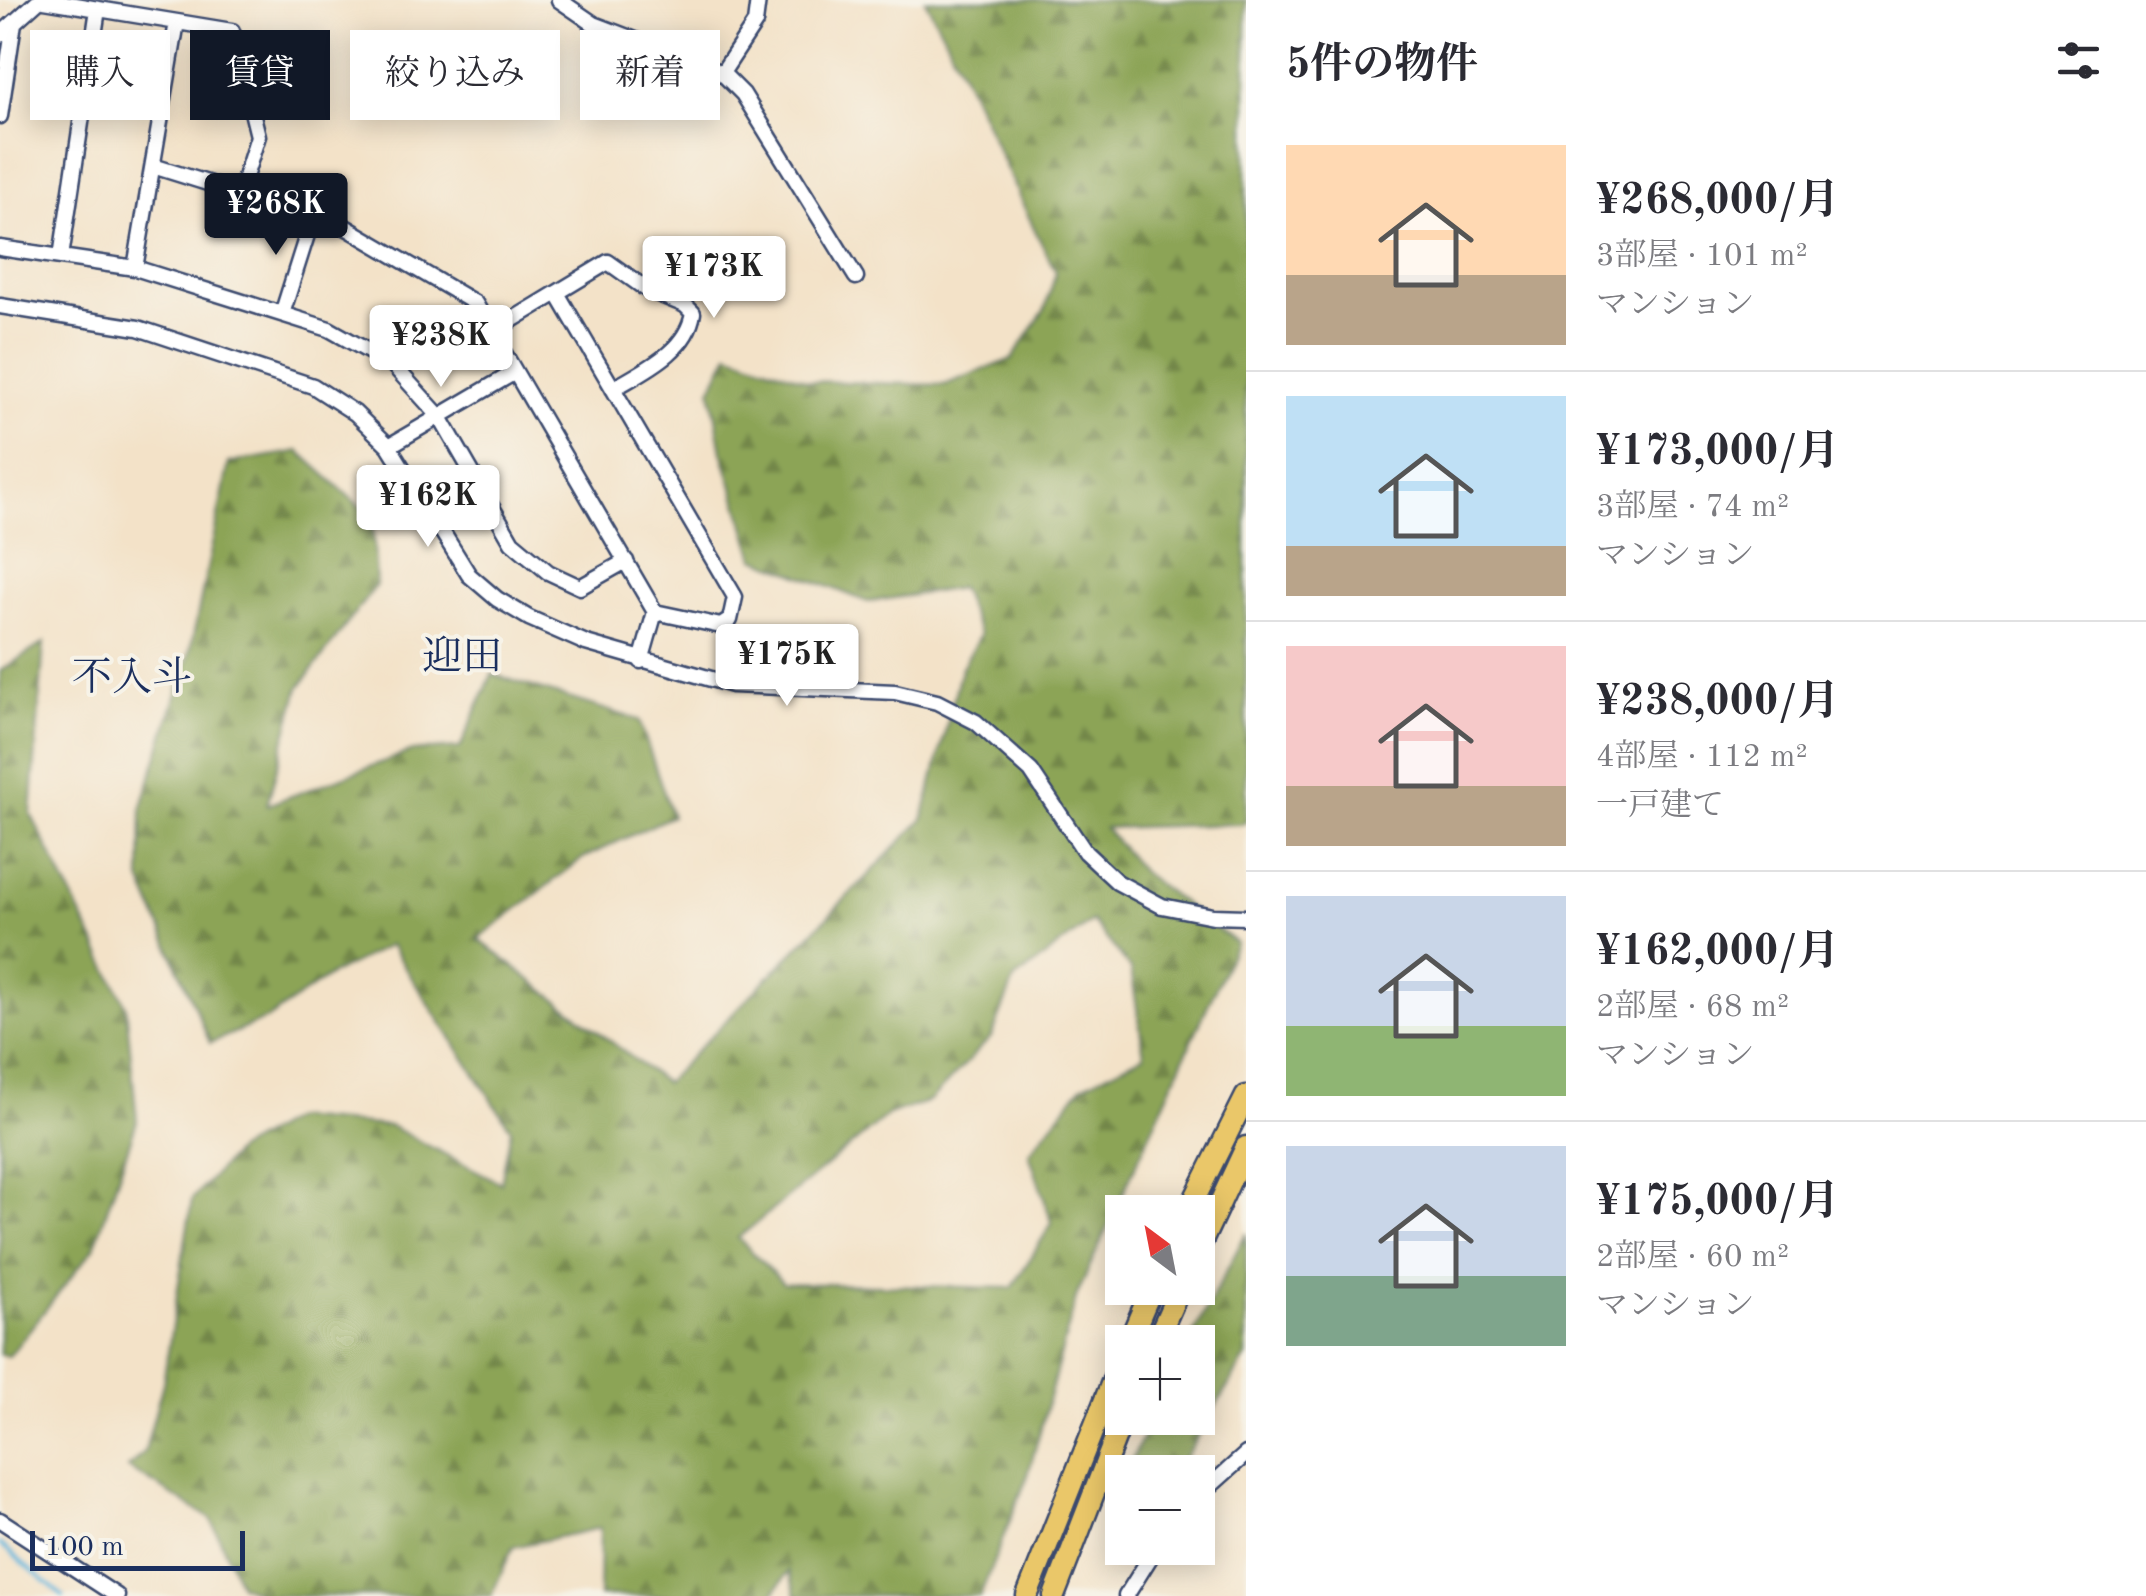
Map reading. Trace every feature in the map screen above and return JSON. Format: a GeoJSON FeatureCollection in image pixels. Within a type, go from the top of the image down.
{"type":"FeatureCollection","features":[{"type":"Feature","properties":{"kind":"highway"},"geometry":{"type":"LineString","coordinates":[[1196,1195],[1246,1096]]}},
{"type":"Feature","properties":{"kind":"highway"},"geometry":{"type":"LineString","coordinates":[[1215,1214],[1246,1147]]}},
{"type":"Feature","properties":{"kind":"highway"},"geometry":{"type":"LineString","coordinates":[[1027,1596],[1105,1400]]}},
{"type":"Feature","properties":{"kind":"highway"},"geometry":{"type":"LineString","coordinates":[[1054,1596],[1116,1435]]}},
{"type":"Feature","properties":{"kind":"street"},"geometry":{"type":"LineString","coordinates":[[0,35],[42,0],[232,31],[258,136],[240,193]]}},
{"type":"Feature","properties":{"kind":"street"},"geometry":{"type":"LineString","coordinates":[[558,0],[594,24],[722,73],[743,94],[856,277]]}},
{"type":"Feature","properties":{"kind":"street"},"geometry":{"type":"LineString","coordinates":[[722,73],[755,22],[758,0]]}},
{"type":"Feature","properties":{"kind":"street"},"geometry":{"type":"LineString","coordinates":[[61,257],[98,9]]}},
{"type":"Feature","properties":{"kind":"street"},"geometry":{"type":"LineString","coordinates":[[134,268],[177,22]]}},
{"type":"Feature","properties":{"kind":"street"},"geometry":{"type":"LineString","coordinates":[[0,116],[14,23]]}},
{"type":"Feature","properties":{"kind":"street"},"geometry":{"type":"LineString","coordinates":[[152,166],[342,225],[475,303],[656,612],[641,661]]}},
{"type":"Feature","properties":{"kind":"street"},"geometry":{"type":"LineString","coordinates":[[282,314],[313,216]]}},
{"type":"Feature","properties":{"kind":"street"},"geometry":{"type":"LineString","coordinates":[[0,248],[134,268],[328,328],[393,364],[440,416],[512,542],[548,572],[580,587],[626,561]]}},
{"type":"Feature","properties":{"kind":"street"},"geometry":{"type":"LineString","coordinates":[[492,332],[608,262],[646,289],[685,305],[693,313],[692,322],[669,355],[613,389]]}},
{"type":"Feature","properties":{"kind":"street"},"geometry":{"type":"LineString","coordinates":[[556,292],[735,598],[730,620],[722,626],[656,612]]}},
{"type":"Feature","properties":{"kind":"street"},"geometry":{"type":"LineString","coordinates":[[0,306],[138,328],[313,386],[355,413],[389,446],[470,575],[497,599],[586,643],[732,685],[895,692],[937,702],[976,722],[1031,771],[1085,852],[1117,882],[1162,906],[1213,916],[1246,917]]}},
{"type":"Feature","properties":{"kind":"street"},"geometry":{"type":"LineString","coordinates":[[389,446],[515,372]]}},
{"type":"Feature","properties":{"kind":"street"},"geometry":{"type":"LineString","coordinates":[[1215,1482],[1246,1454]]}},
{"type":"Feature","properties":{"kind":"street"},"geometry":{"type":"LineString","coordinates":[[0,1520],[117,1596]]}},
{"type":"Feature","properties":{"kind":"street"},"geometry":{"type":"LineString","coordinates":[[1126,1596],[1145,1565]]}},
{"type":"Feature","properties":{"kind":"green space"},"geometry":{"type":"Polygon","coordinates":[[[925,0],[1246,0],[1246,821],[1105,828],[1143,873],[1236,943],[1122,1195],[1105,1195],[1105,1233],[1077,1295],[1028,1475],[980,1596],[796,1596],[789,1571],[772,1596],[599,1596],[600,1528],[513,1547],[491,1596],[265,1596],[240,1585],[211,1519],[128,1468],[145,1450],[163,1383],[192,1199],[236,1151],[294,1118],[390,1126],[501,1183],[511,1129],[390,945],[330,975],[269,1018],[210,1043],[141,880],[142,806],[190,651],[229,463],[299,451],[373,518],[376,585],[299,688],[267,805],[412,751],[460,748],[492,674],[639,720],[672,816],[583,858],[478,939],[665,1083],[923,819],[961,669],[980,635],[960,588],[868,602],[755,558],[722,452],[711,390],[729,353],[809,381],[944,385],[1012,359],[1045,309],[1056,272],[925,0]],[[1092,921],[1014,980],[992,1036],[930,1101],[888,1115],[738,1238],[783,1283],[1012,1288],[1052,1223],[1029,1153],[1082,1086],[1144,1055],[1131,969],[1092,921]]]}},
{"type":"Feature","properties":{"kind":"green space"},"geometry":{"type":"Polygon","coordinates":[[[44,643],[31,814],[126,1005],[137,1121],[94,1248],[9,1356],[0,1355],[0,671],[44,643]]]}},
{"type":"Feature","properties":{"kind":"green space"},"geometry":{"type":"Polygon","coordinates":[[[1246,1233],[1246,1357],[1215,1408],[1215,1325],[1198,1325],[1208,1305],[1215,1305],[1215,1292],[1246,1233]]]}},
{"type":"Feature","properties":{"kind":"green space"},"geometry":{"type":"Polygon","coordinates":[[[1144,1435],[1199,1435],[1186,1455],[1134,1455],[1144,1435]]]}},
{"type":"Feature","properties":{"kind":"waterway"},"geometry":{"type":"LineString","coordinates":[[0,1544],[63,1596]]}},
{"type":"Feature","properties":{"kind":"district","name":"迎田"},"geometry":{"type":"Point","coordinates":[462,655]}},
{"type":"Feature","properties":{"kind":"district","name":"不入斗"},"geometry":{"type":"Point","coordinates":[132,676]}}]}
